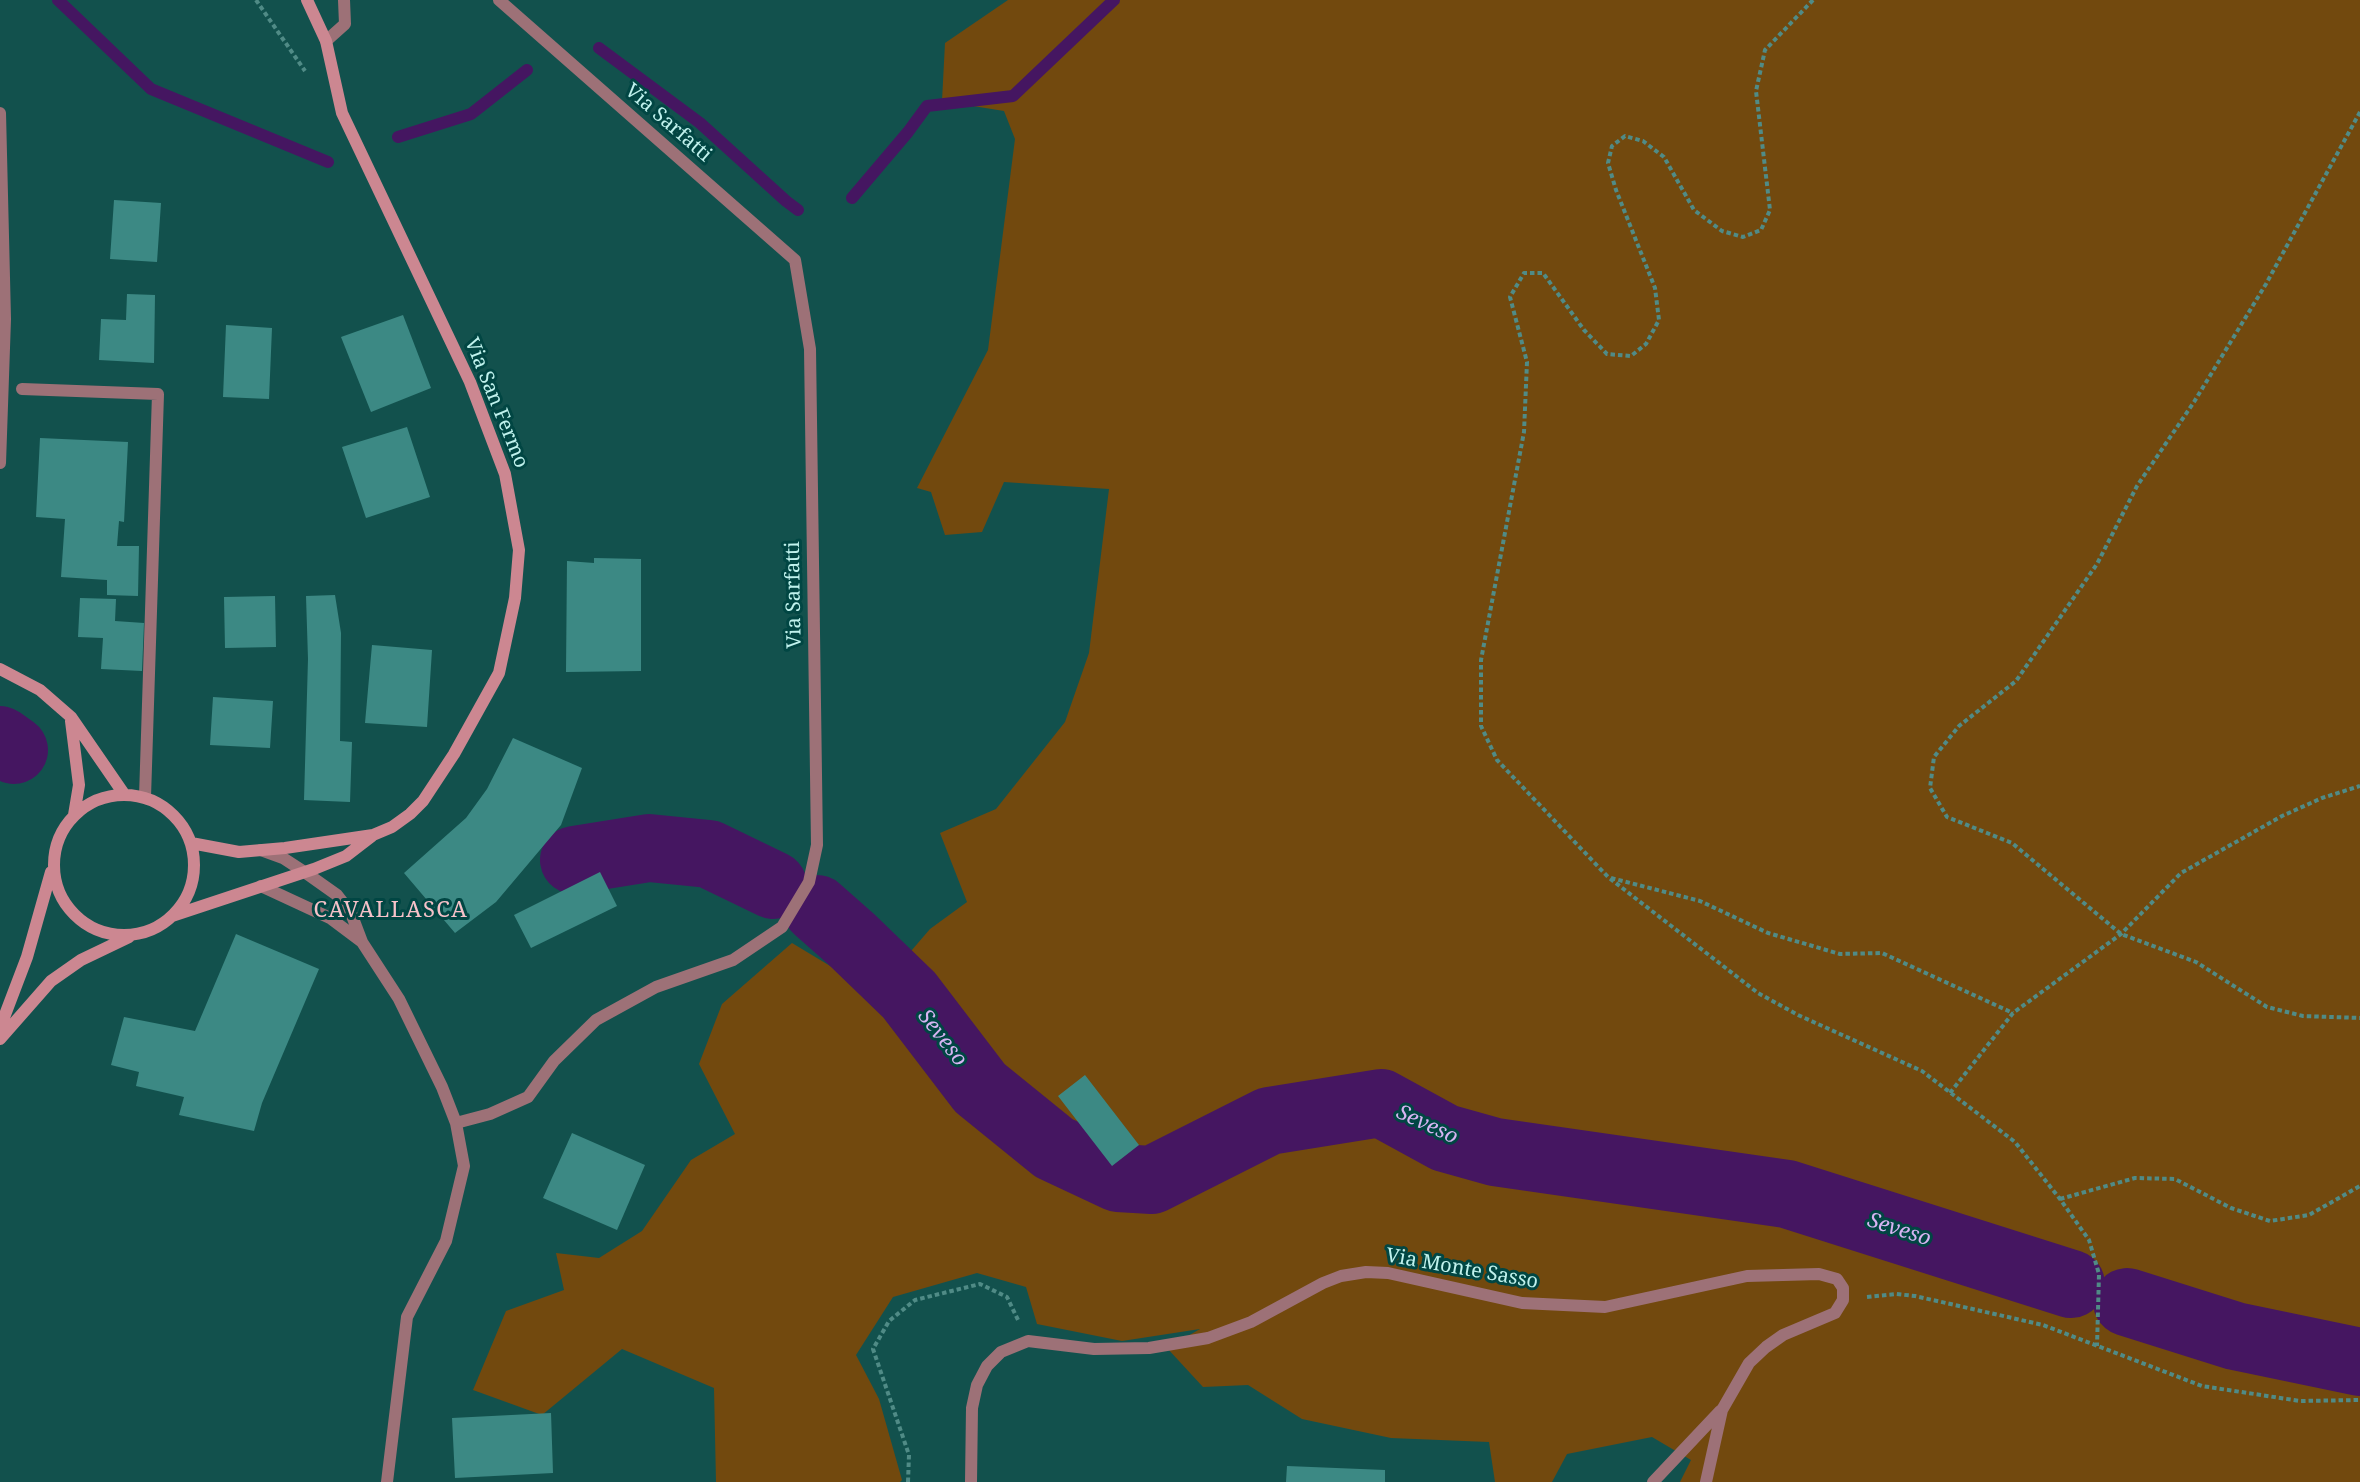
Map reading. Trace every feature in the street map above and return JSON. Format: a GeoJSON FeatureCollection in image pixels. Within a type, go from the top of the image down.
{"type":"FeatureCollection","features":[{"type":"Feature","properties":{"kind":"main road","name":"Via San Fermo"},"geometry":{"type":"LineString","coordinates":[[308,0],[326,40],[342,113],[470,382],[506,474],[519,550],[515,598],[500,673],[454,754],[423,801],[410,814],[373,835]]}},
{"type":"Feature","properties":{"kind":"main road"},"geometry":{"type":"LineString","coordinates":[[0,669],[40,690],[70,717],[124,794]]}},
{"type":"Feature","properties":{"kind":"main road"},"geometry":{"type":"LineString","coordinates":[[70,717],[79,785],[74,815]]}},
{"type":"Feature","properties":{"kind":"main road"},"geometry":{"type":"LineString","coordinates":[[0,1028],[27,957],[53,865],[58,838],[74,815],[84,806],[100,798],[124,794],[146,797],[171,813],[186,832],[194,856],[193,878],[186,898],[172,916],[160,926],[147,932],[117,936],[100,932],[84,924],[71,912],[55,882],[53,865]]}},
{"type":"Feature","properties":{"kind":"main road"},"geometry":{"type":"LineString","coordinates":[[190,843],[210,849],[239,852],[373,835]]}},
{"type":"Feature","properties":{"kind":"main road"},"geometry":{"type":"LineString","coordinates":[[172,916],[306,873],[346,856],[373,835]]}},
{"type":"Feature","properties":{"kind":"main road"},"geometry":{"type":"LineString","coordinates":[[0,1039],[51,981],[81,960],[132,935]]}},
{"type":"Feature","properties":{"kind":"street"},"geometry":{"type":"LineString","coordinates":[[326,40],[345,24],[344,0]]}},
{"type":"Feature","properties":{"kind":"street","name":"Via Sarfatti"},"geometry":{"type":"LineString","coordinates":[[456,1123],[490,1114],[528,1097],[555,1061],[596,1020],[656,987],[733,960],[782,927],[810,882],[817,845],[810,349],[795,260],[499,0]]}},
{"type":"Feature","properties":{"kind":"street"},"geometry":{"type":"LineString","coordinates":[[0,113],[5,319],[0,463]]}},
{"type":"Feature","properties":{"kind":"street"},"geometry":{"type":"LineString","coordinates":[[22,389],[158,394],[146,797]]}},
{"type":"Feature","properties":{"kind":"street"},"geometry":{"type":"LineString","coordinates":[[261,850],[283,858],[306,873],[344,904],[351,913],[362,942],[399,999],[442,1087],[456,1123],[464,1166],[446,1242],[407,1317],[387,1482]]}},
{"type":"Feature","properties":{"kind":"street"},"geometry":{"type":"LineString","coordinates":[[261,886],[330,918],[362,942]]}},
{"type":"Feature","properties":{"kind":"street","name":"Via Monte Sasso"},"geometry":{"type":"LineString","coordinates":[[971,1482],[972,1408],[977,1385],[987,1366],[1001,1352],[1028,1341],[1094,1349],[1149,1348],[1208,1338],[1251,1322],[1323,1282],[1366,1272],[1388,1273],[1522,1303],[1605,1307],[1747,1276],[1819,1274],[1837,1279],[1843,1288],[1843,1300]]}},
{"type":"Feature","properties":{"kind":"street"},"geometry":{"type":"LineString","coordinates":[[1653,1482],[1722,1410],[1749,1363],[1783,1335],[1835,1313],[1843,1300]]}},
{"type":"Feature","properties":{"kind":"street"},"geometry":{"type":"LineString","coordinates":[[1706,1482],[1722,1410]]}},
{"type":"Feature","properties":{"kind":"path"},"geometry":{"type":"LineString","coordinates":[[256,0],[311,77]]}},
{"type":"Feature","properties":{"kind":"path"},"geometry":{"type":"LineString","coordinates":[[1813,0],[1765,51],[1758,81],[1756,91],[1770,210],[1761,230],[1743,237],[1722,231],[1694,210],[1664,157],[1643,141],[1625,136],[1612,146],[1608,163],[1616,190],[1655,288],[1659,320],[1646,344],[1631,356],[1607,354],[1584,330],[1543,273],[1524,273],[1510,297],[1527,362],[1524,432],[1481,660],[1481,726],[1497,760],[1608,878],[1758,993],[1798,1015],[1922,1071],[2015,1142],[2089,1240],[2099,1274],[2097,1346]]}},
{"type":"Feature","properties":{"kind":"path"},"geometry":{"type":"LineString","coordinates":[[2360,112],[2266,284],[2194,402],[2137,486],[2097,564],[2016,681],[1959,726],[1934,757],[1930,788],[1947,817],[2012,843],[2121,934],[2196,962],[2267,1007],[2303,1016],[2360,1018]]}},
{"type":"Feature","properties":{"kind":"path"},"geometry":{"type":"LineString","coordinates":[[1950,1093],[2013,1013],[2121,934],[2181,873],[2282,816],[2322,798],[2360,786]]}},
{"type":"Feature","properties":{"kind":"path"},"geometry":{"type":"LineString","coordinates":[[1608,878],[1700,901],[1768,933],[1840,954],[1882,953],[2013,1013]]}},
{"type":"Feature","properties":{"kind":"path"},"geometry":{"type":"LineString","coordinates":[[2060,1199],[2135,1178],[2175,1179],[2231,1208],[2270,1221],[2309,1215],[2360,1186]]}},
{"type":"Feature","properties":{"kind":"path"},"geometry":{"type":"LineString","coordinates":[[908,1482],[909,1455],[873,1349],[889,1321],[915,1300],[980,1284],[1007,1297],[1028,1341]]}},
{"type":"Feature","properties":{"kind":"path"},"geometry":{"type":"LineString","coordinates":[[1843,1300],[1896,1294],[1915,1296],[2043,1325],[2202,1386],[2300,1401],[2360,1400]]}},
{"type":"Feature","properties":{"kind":"shaded area"},"geometry":{"type":"Polygon","coordinates":[[[1008,0],[2360,0],[2360,1482],[1680,1482],[1691,1460],[1652,1437],[1567,1454],[1552,1482],[1495,1482],[1489,1442],[1391,1438],[1302,1419],[1248,1385],[1203,1387],[1167,1348],[1200,1329],[1122,1341],[1037,1324],[1026,1287],[977,1273],[893,1297],[856,1355],[879,1399],[902,1480],[900,1482],[716,1482],[714,1388],[622,1349],[542,1415],[473,1390],[506,1311],[564,1290],[556,1253],[599,1258],[642,1231],[691,1160],[735,1134],[699,1064],[722,1004],[792,943],[875,993],[930,929],[967,902],[940,833],[996,809],[1065,722],[1089,653],[1109,489],[1004,482],[982,532],[945,535],[931,492],[917,488],[988,350],[1015,139],[1004,111],[942,101],[945,43],[1008,0]]]}},
{"type":"Feature","properties":{"kind":"building"},"geometry":{"type":"Polygon","coordinates":[[[114,200],[161,203],[157,262],[110,259],[114,200]]]}},
{"type":"Feature","properties":{"kind":"building"},"geometry":{"type":"Polygon","coordinates":[[[127,294],[155,295],[154,363],[99,360],[101,319],[126,320],[127,294]]]}},
{"type":"Feature","properties":{"kind":"building"},"geometry":{"type":"Polygon","coordinates":[[[403,315],[431,388],[371,412],[341,337],[403,315]]]}},
{"type":"Feature","properties":{"kind":"building"},"geometry":{"type":"Polygon","coordinates":[[[226,325],[272,328],[269,399],[223,397],[226,325]]]}},
{"type":"Feature","properties":{"kind":"building"},"geometry":{"type":"Polygon","coordinates":[[[407,427],[430,497],[366,518],[342,447],[407,427]]]}},
{"type":"Feature","properties":{"kind":"building"},"geometry":{"type":"Polygon","coordinates":[[[40,438],[128,442],[124,522],[119,521],[117,546],[139,546],[138,596],[107,595],[107,580],[61,577],[65,519],[36,517],[40,438]]]}},
{"type":"Feature","properties":{"kind":"building"},"geometry":{"type":"Polygon","coordinates":[[[594,558],[641,559],[641,671],[566,672],[567,561],[594,563],[594,558]]]}},
{"type":"Feature","properties":{"kind":"building"},"geometry":{"type":"Polygon","coordinates":[[[335,595],[341,633],[340,741],[352,742],[350,802],[304,800],[308,659],[306,596],[335,595]]]}},
{"type":"Feature","properties":{"kind":"building"},"geometry":{"type":"Polygon","coordinates":[[[275,596],[276,647],[225,648],[224,597],[275,596]]]}},
{"type":"Feature","properties":{"kind":"building"},"geometry":{"type":"Polygon","coordinates":[[[80,598],[116,599],[115,621],[144,623],[142,671],[101,669],[103,638],[78,637],[80,598]]]}},
{"type":"Feature","properties":{"kind":"building"},"geometry":{"type":"Polygon","coordinates":[[[372,645],[432,650],[427,727],[365,723],[372,645]]]}},
{"type":"Feature","properties":{"kind":"building"},"geometry":{"type":"Polygon","coordinates":[[[213,697],[273,701],[270,748],[210,745],[213,697]]]}},
{"type":"Feature","properties":{"kind":"building"},"geometry":{"type":"Polygon","coordinates":[[[513,738],[582,768],[561,825],[496,902],[455,933],[404,873],[466,818],[487,789],[513,738]]]}},
{"type":"Feature","properties":{"kind":"building"},"geometry":{"type":"Polygon","coordinates":[[[600,872],[617,906],[531,948],[514,915],[600,872]]]}},
{"type":"Feature","properties":{"kind":"building"},"geometry":{"type":"Polygon","coordinates":[[[236,934],[319,969],[262,1103],[254,1131],[179,1115],[184,1097],[136,1086],[139,1072],[111,1065],[124,1017],[195,1031],[236,934]]]}},
{"type":"Feature","properties":{"kind":"building"},"geometry":{"type":"Polygon","coordinates":[[[1085,1075],[1139,1145],[1112,1166],[1058,1096],[1085,1075]]]}},
{"type":"Feature","properties":{"kind":"building"},"geometry":{"type":"Polygon","coordinates":[[[572,1133],[645,1165],[617,1230],[543,1198],[572,1133]]]}},
{"type":"Feature","properties":{"kind":"building"},"geometry":{"type":"Polygon","coordinates":[[[551,1413],[553,1473],[455,1478],[452,1418],[551,1413]]]}},
{"type":"Feature","properties":{"kind":"building"},"geometry":{"type":"Polygon","coordinates":[[[1287,1466],[1385,1470],[1385,1482],[1286,1482],[1287,1466]]]}},
{"type":"Feature","properties":{"kind":"waterway"},"geometry":{"type":"LineString","coordinates":[[58,0],[151,89],[328,162]]}},
{"type":"Feature","properties":{"kind":"waterway"},"geometry":{"type":"LineString","coordinates":[[852,198],[927,106],[1013,96],[1114,0]]}},
{"type":"Feature","properties":{"kind":"waterway"},"geometry":{"type":"LineString","coordinates":[[599,48],[700,123],[798,210]]}},
{"type":"Feature","properties":{"kind":"waterway"},"geometry":{"type":"LineString","coordinates":[[398,137],[471,114],[527,70]]}},
{"type":"Feature","properties":{"kind":"waterway","name":"Seveso"},"geometry":{"type":"LineString","coordinates":[[0,740],[14,750]]}},
{"type":"Feature","properties":{"kind":"waterway","name":"Seveso"},"geometry":{"type":"LineString","coordinates":[[574,860],[649,848],[709,854],[773,885]]}},
{"type":"Feature","properties":{"kind":"waterway","name":"Seveso"},"geometry":{"type":"LineString","coordinates":[[817,909],[909,995],[980,1088],[1054,1148],[1118,1178],[1152,1180],[1269,1121],[1381,1103],[1445,1138],[1495,1152],[1787,1194],[2071,1284]]}},
{"type":"Feature","properties":{"kind":"waterway","name":"Seveso"},"geometry":{"type":"LineString","coordinates":[[2127,1302],[2235,1336],[2360,1362]]}},
{"type":"Feature","properties":{"kind":"district","name":"CAVALLASCA"},"geometry":{"type":"Point","coordinates":[391,911]}}]}
